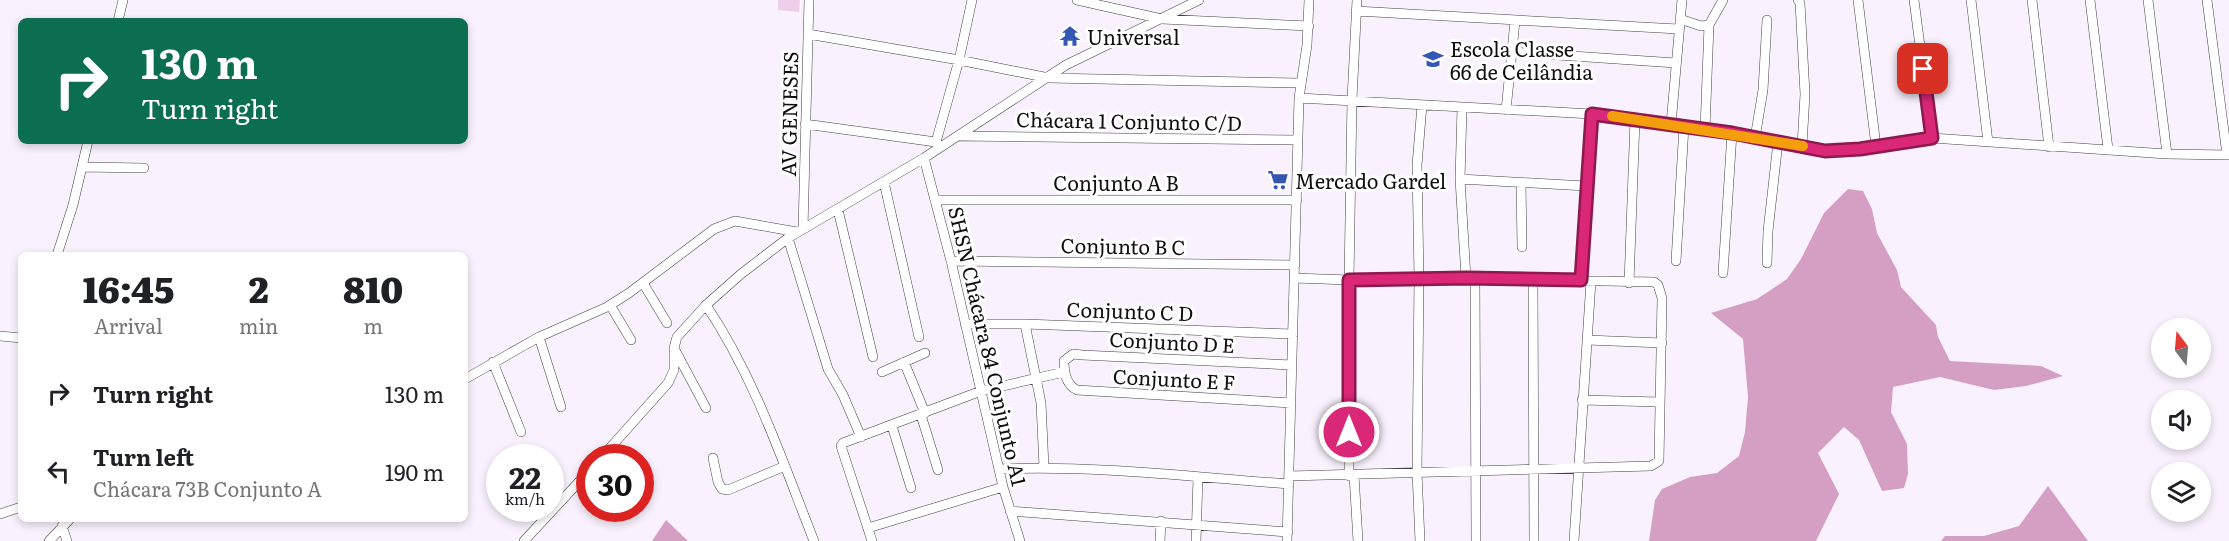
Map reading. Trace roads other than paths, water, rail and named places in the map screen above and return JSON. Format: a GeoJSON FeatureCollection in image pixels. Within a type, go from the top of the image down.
{"type":"FeatureCollection","features":[{"type":"Feature","properties":{"kind":"street"},"geometry":{"type":"LineString","coordinates":[[119,18],[123,0]]}},
{"type":"Feature","properties":{"kind":"street","name":"AV GENESES"},"geometry":{"type":"LineString","coordinates":[[809,0],[805,124],[796,233],[828,369],[843,395],[861,437]]}},
{"type":"Feature","properties":{"kind":"street"},"geometry":{"type":"LineString","coordinates":[[938,145],[972,0]]}},
{"type":"Feature","properties":{"kind":"street"},"geometry":{"type":"LineString","coordinates":[[1077,0],[1162,19],[1309,26]]}},
{"type":"Feature","properties":{"kind":"street"},"geometry":{"type":"LineString","coordinates":[[614,444],[668,383],[674,370],[674,348],[677,337],[706,305],[741,274],[796,233],[924,158],[938,145],[959,136],[1085,54],[1199,0]]}},
{"type":"Feature","properties":{"kind":"street"},"geometry":{"type":"LineString","coordinates":[[1010,510],[1197,524],[1288,536],[1299,98],[1309,26],[1309,0]]}},
{"type":"Feature","properties":{"kind":"street"},"geometry":{"type":"LineString","coordinates":[[1357,0],[1352,99],[1349,280],[1352,475],[1358,541]]}},
{"type":"Feature","properties":{"kind":"street"},"geometry":{"type":"LineString","coordinates":[[1671,124],[1682,0]]}},
{"type":"Feature","properties":{"kind":"street"},"geometry":{"type":"LineString","coordinates":[[1705,129],[1709,25],[1724,0]]}},
{"type":"Feature","properties":{"kind":"street"},"geometry":{"type":"LineString","coordinates":[[1798,0],[1805,94],[1802,146]]}},
{"type":"Feature","properties":{"kind":"street"},"geometry":{"type":"LineString","coordinates":[[1858,0],[1876,146]]}},
{"type":"Feature","properties":{"kind":"street"},"geometry":{"type":"LineString","coordinates":[[1914,0],[1932,138]]}},
{"type":"Feature","properties":{"kind":"street"},"geometry":{"type":"LineString","coordinates":[[1971,0],[1988,142]]}},
{"type":"Feature","properties":{"kind":"street"},"geometry":{"type":"LineString","coordinates":[[2032,0],[2049,147]]}},
{"type":"Feature","properties":{"kind":"street"},"geometry":{"type":"LineString","coordinates":[[2090,0],[2108,149]]}},
{"type":"Feature","properties":{"kind":"street"},"geometry":{"type":"LineString","coordinates":[[2148,0],[2167,154]]}},
{"type":"Feature","properties":{"kind":"street"},"geometry":{"type":"LineString","coordinates":[[1299,98],[1352,99],[1462,108],[1592,114],[1732,133],[1825,151],[1860,149],[1932,138],[2167,154],[2228,155],[2207,0]]}},
{"type":"Feature","properties":{"kind":"street"},"geometry":{"type":"LineString","coordinates":[[1356,11],[1515,21],[1709,25]]}},
{"type":"Feature","properties":{"kind":"street"},"geometry":{"type":"LineString","coordinates":[[1755,138],[1762,98],[1767,20]]}},
{"type":"Feature","properties":{"kind":"street"},"geometry":{"type":"LineString","coordinates":[[1506,110],[1515,21]]}},
{"type":"Feature","properties":{"kind":"street"},"geometry":{"type":"LineString","coordinates":[[808,34],[1049,78],[1300,83]]}},
{"type":"Feature","properties":{"kind":"street"},"geometry":{"type":"LineString","coordinates":[[1512,52],[1676,63]]}},
{"type":"Feature","properties":{"kind":"street"},"geometry":{"type":"LineString","coordinates":[[1420,541],[1417,472],[1419,279],[1417,165],[1422,105]]}},
{"type":"Feature","properties":{"kind":"street"},"geometry":{"type":"LineString","coordinates":[[1462,108],[1460,179],[1470,279],[1476,541]]}},
{"type":"Feature","properties":{"kind":"street"},"geometry":{"type":"LineString","coordinates":[[1574,541],[1587,340],[1586,186],[1592,114]]}},
{"type":"Feature","properties":{"kind":"street"},"geometry":{"type":"LineString","coordinates":[[1629,283],[1635,119]]}},
{"type":"Feature","properties":{"kind":"street"},"geometry":{"type":"LineString","coordinates":[[805,124],[938,145]]}},
{"type":"Feature","properties":{"kind":"street"},"geometry":{"type":"LineString","coordinates":[[1676,261],[1684,126]]}},
{"type":"Feature","properties":{"kind":"street"},"geometry":{"type":"LineString","coordinates":[[1723,273],[1732,133]]}},
{"type":"Feature","properties":{"kind":"street","name":"Chácara 1 Conjunto C/D"},"geometry":{"type":"LineString","coordinates":[[959,136],[1298,140]]}},
{"type":"Feature","properties":{"kind":"street"},"geometry":{"type":"LineString","coordinates":[[1767,263],[1768,231],[1778,142]]}},
{"type":"Feature","properties":{"kind":"street"},"geometry":{"type":"LineString","coordinates":[[58,252],[87,144]]}},
{"type":"Feature","properties":{"kind":"street","name":"SHSN Chácara 84 Conjunto A1"},"geometry":{"type":"LineString","coordinates":[[924,158],[951,261],[1003,487],[1020,541]]}},
{"type":"Feature","properties":{"kind":"street"},"geometry":{"type":"LineString","coordinates":[[82,167],[144,168]]}},
{"type":"Feature","properties":{"kind":"street"},"geometry":{"type":"LineString","coordinates":[[1460,179],[1586,186]]}},
{"type":"Feature","properties":{"kind":"street"},"geometry":{"type":"LineString","coordinates":[[884,182],[919,336]]}},
{"type":"Feature","properties":{"kind":"street"},"geometry":{"type":"LineString","coordinates":[[1521,182],[1522,246]]}},
{"type":"Feature","properties":{"kind":"street","name":"Conjunto A B"},"geometry":{"type":"LineString","coordinates":[[935,200],[1297,200]]}},
{"type":"Feature","properties":{"kind":"street"},"geometry":{"type":"LineString","coordinates":[[838,210],[873,357]]}},
{"type":"Feature","properties":{"kind":"street"},"geometry":{"type":"LineString","coordinates":[[468,377],[539,337],[610,305],[714,229],[727,223],[746,222],[796,233]]}},
{"type":"Feature","properties":{"kind":"street","name":"Conjunto B C"},"geometry":{"type":"LineString","coordinates":[[951,261],[1295,265]]}},
{"type":"Feature","properties":{"kind":"street"},"geometry":{"type":"LineString","coordinates":[[999,470],[1044,467],[1198,477],[1289,480],[1417,472],[1651,466],[1659,461],[1662,298],[1658,285],[1654,282],[1294,278]]}},
{"type":"Feature","properties":{"kind":"street"},"geometry":{"type":"LineString","coordinates":[[1533,280],[1534,541]]}},
{"type":"Feature","properties":{"kind":"street"},"geometry":{"type":"LineString","coordinates":[[643,283],[667,323]]}},
{"type":"Feature","properties":{"kind":"street"},"geometry":{"type":"LineString","coordinates":[[610,305],[631,340]]}},
{"type":"Feature","properties":{"kind":"street"},"geometry":{"type":"LineString","coordinates":[[706,305],[725,334],[755,392],[814,541]]}},
{"type":"Feature","properties":{"kind":"street","name":"Conjunto C D"},"geometry":{"type":"LineString","coordinates":[[965,324],[1025,324],[1293,334]]}},
{"type":"Feature","properties":{"kind":"street"},"geometry":{"type":"LineString","coordinates":[[1025,324],[1043,420],[1044,467]]}},
{"type":"Feature","properties":{"kind":"street"},"geometry":{"type":"LineString","coordinates":[[0,336],[18,338]]}},
{"type":"Feature","properties":{"kind":"street"},"geometry":{"type":"LineString","coordinates":[[539,337],[561,407]]}},
{"type":"Feature","properties":{"kind":"street"},"geometry":{"type":"LineString","coordinates":[[1587,340],[1662,343]]}},
{"type":"Feature","properties":{"kind":"street"},"geometry":{"type":"LineString","coordinates":[[674,348],[706,408]]}},
{"type":"Feature","properties":{"kind":"street"},"geometry":{"type":"LineString","coordinates":[[882,372],[925,353]]}},
{"type":"Feature","properties":{"kind":"street","name":"Conjunto D E"},"geometry":{"type":"LineString","coordinates":[[1064,372],[1064,361],[1073,354],[1292,365]]}},
{"type":"Feature","properties":{"kind":"street"},"geometry":{"type":"LineString","coordinates":[[493,362],[521,432]]}},
{"type":"Feature","properties":{"kind":"street"},"geometry":{"type":"LineString","coordinates":[[904,362],[923,414],[938,470]]}},
{"type":"Feature","properties":{"kind":"street"},"geometry":{"type":"LineString","coordinates":[[872,541],[841,446],[843,443],[981,391],[1064,372]]}},
{"type":"Feature","properties":{"kind":"street","name":"Conjunto E F"},"geometry":{"type":"LineString","coordinates":[[1064,372],[1069,384],[1077,390],[1291,403]]}},
{"type":"Feature","properties":{"kind":"street"},"geometry":{"type":"LineString","coordinates":[[1582,400],[1660,402]]}},
{"type":"Feature","properties":{"kind":"street"},"geometry":{"type":"LineString","coordinates":[[892,426],[911,488]]}},
{"type":"Feature","properties":{"kind":"street"},"geometry":{"type":"LineString","coordinates":[[713,458],[718,482],[722,489],[728,490],[785,466]]}},
{"type":"Feature","properties":{"kind":"street"},"geometry":{"type":"LineString","coordinates":[[1196,541],[1198,477]]}},
{"type":"Feature","properties":{"kind":"street"},"geometry":{"type":"LineString","coordinates":[[525,541],[576,485]]}},
{"type":"Feature","properties":{"kind":"street"},"geometry":{"type":"LineString","coordinates":[[868,528],[1003,487]]}},
{"type":"Feature","properties":{"kind":"street"},"geometry":{"type":"LineString","coordinates":[[0,514],[18,508]]}},
{"type":"Feature","properties":{"kind":"street"},"geometry":{"type":"LineString","coordinates":[[1160,541],[1161,521]]}},
{"type":"Feature","properties":{"kind":"street"},"geometry":{"type":"LineString","coordinates":[[49,541],[67,522]]}},
{"type":"Feature","properties":{"kind":"street"},"geometry":{"type":"LineString","coordinates":[[62,526],[67,541]]}},
{"type":"Feature","properties":{"kind":"place","name":"Universal"},"geometry":{"type":"Point","coordinates":[1070,36]}},
{"type":"Feature","properties":{"kind":"place","name":"Escola Classe 66 de Ceilândia"},"geometry":{"type":"Point","coordinates":[1433,59]}},
{"type":"Feature","properties":{"kind":"place","name":"Mercado Gardel"},"geometry":{"type":"Point","coordinates":[1278,180]}}]}
